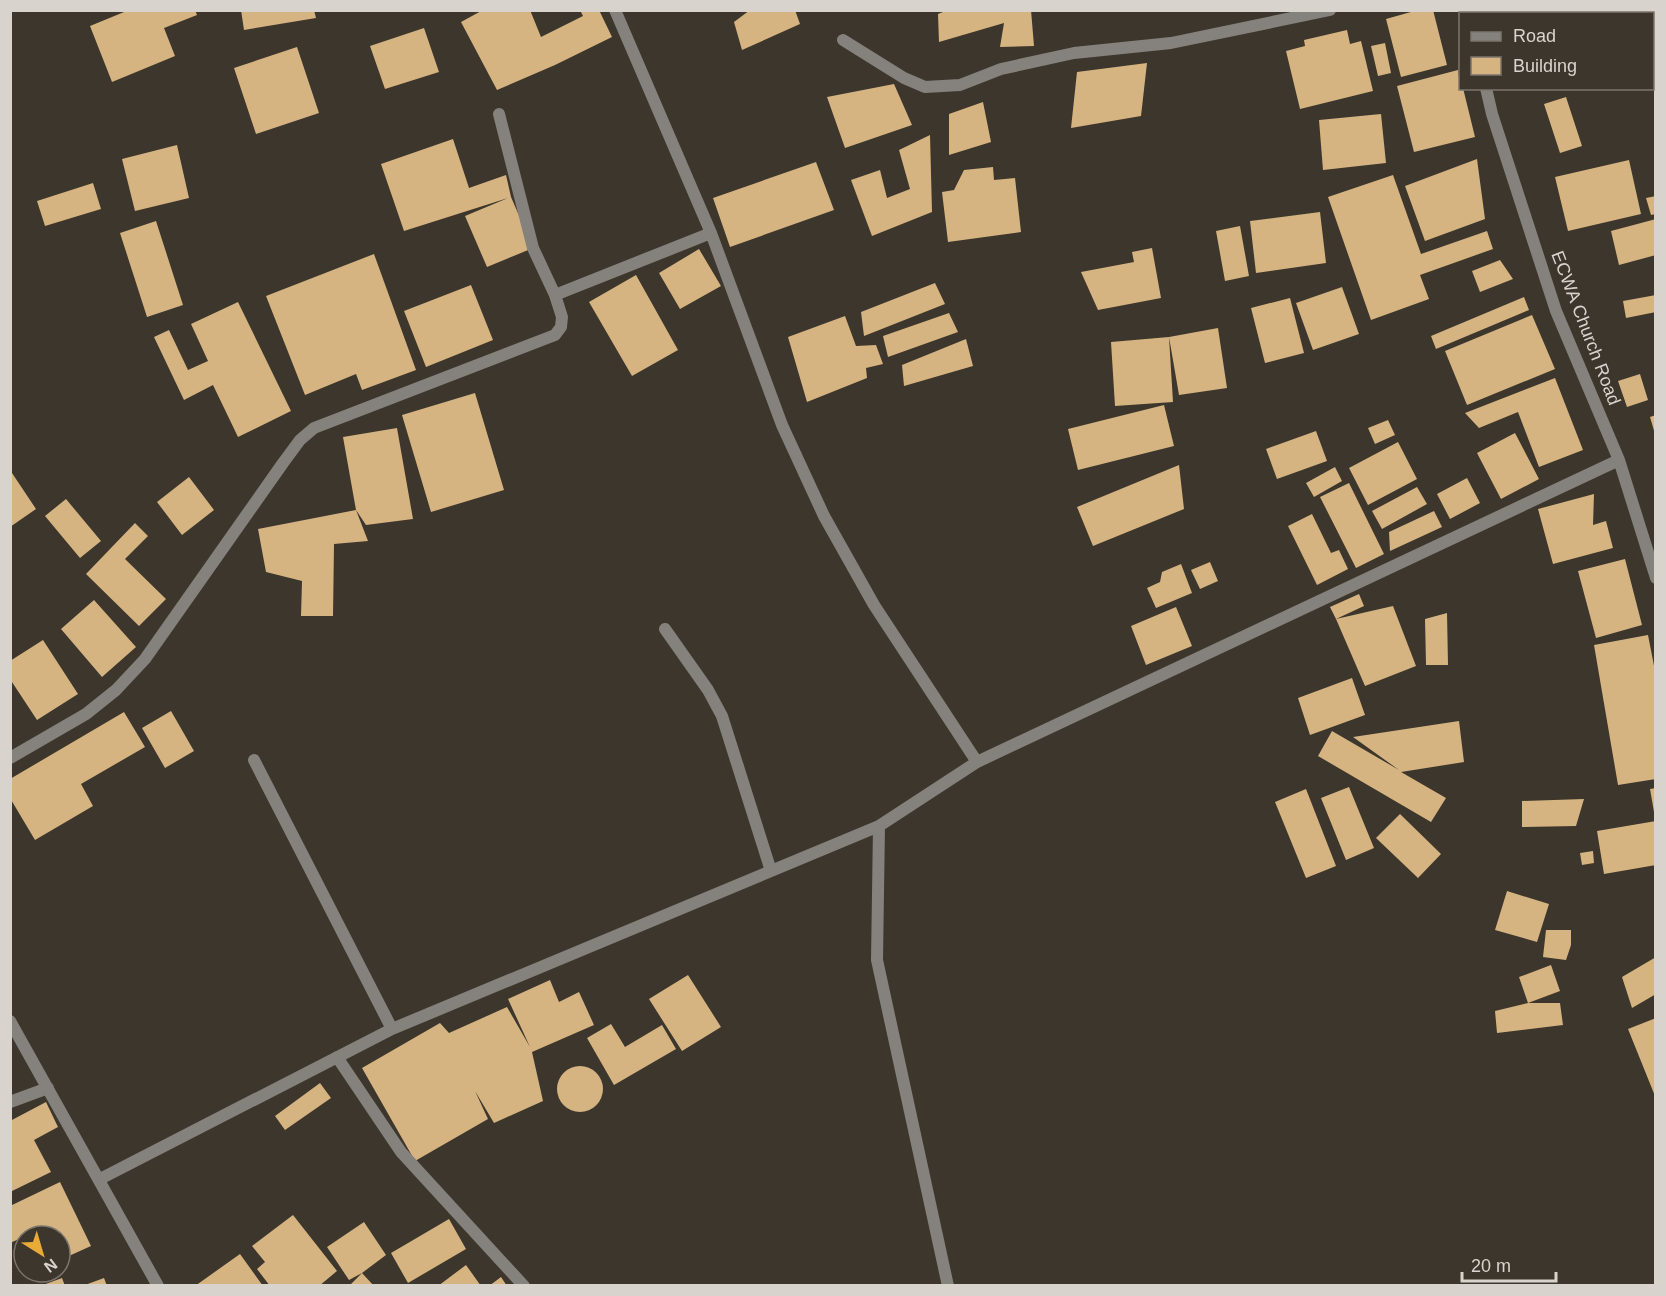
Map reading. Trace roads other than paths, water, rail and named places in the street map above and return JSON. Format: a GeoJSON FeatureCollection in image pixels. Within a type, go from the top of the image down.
{"type":"FeatureCollection","features":[{"type":"Feature","properties":{"kind":"street"},"geometry":{"type":"LineString","coordinates":[[615,10],[711,234],[782,425],[824,516],[874,605],[977,762]]}},
{"type":"Feature","properties":{"kind":"street"},"geometry":{"type":"LineString","coordinates":[[843,40],[914,83],[925,87],[960,85],[1001,69],[1074,53],[1171,43],[1330,10]]}},
{"type":"Feature","properties":{"kind":"street","name":"ECWA Church Road"},"geometry":{"type":"LineString","coordinates":[[1486,90],[1492,114],[1556,311],[1619,460],[1656,578]]}},
{"type":"Feature","properties":{"kind":"street"},"geometry":{"type":"LineString","coordinates":[[10,758],[86,714],[116,690],[145,660],[283,463],[300,440],[314,428],[555,335],[561,327],[562,317],[555,295],[532,248],[499,114]]}},
{"type":"Feature","properties":{"kind":"street"},"geometry":{"type":"LineString","coordinates":[[555,295],[711,234]]}},
{"type":"Feature","properties":{"kind":"street"},"geometry":{"type":"LineString","coordinates":[[100,1179],[392,1029],[879,826],[977,762],[1619,460]]}},
{"type":"Feature","properties":{"kind":"street"},"geometry":{"type":"LineString","coordinates":[[665,630],[708,690],[722,716],[771,871]]}},
{"type":"Feature","properties":{"kind":"street"},"geometry":{"type":"LineString","coordinates":[[254,760],[392,1029]]}},
{"type":"Feature","properties":{"kind":"street"},"geometry":{"type":"LineString","coordinates":[[879,826],[877,960],[948,1286]]}},
{"type":"Feature","properties":{"kind":"street"},"geometry":{"type":"LineString","coordinates":[[10,1021],[158,1286]]}},
{"type":"Feature","properties":{"kind":"street"},"geometry":{"type":"LineString","coordinates":[[337,1057],[401,1152],[524,1286]]}},
{"type":"Feature","properties":{"kind":"street"},"geometry":{"type":"LineString","coordinates":[[10,1102],[48,1088]]}}]}
